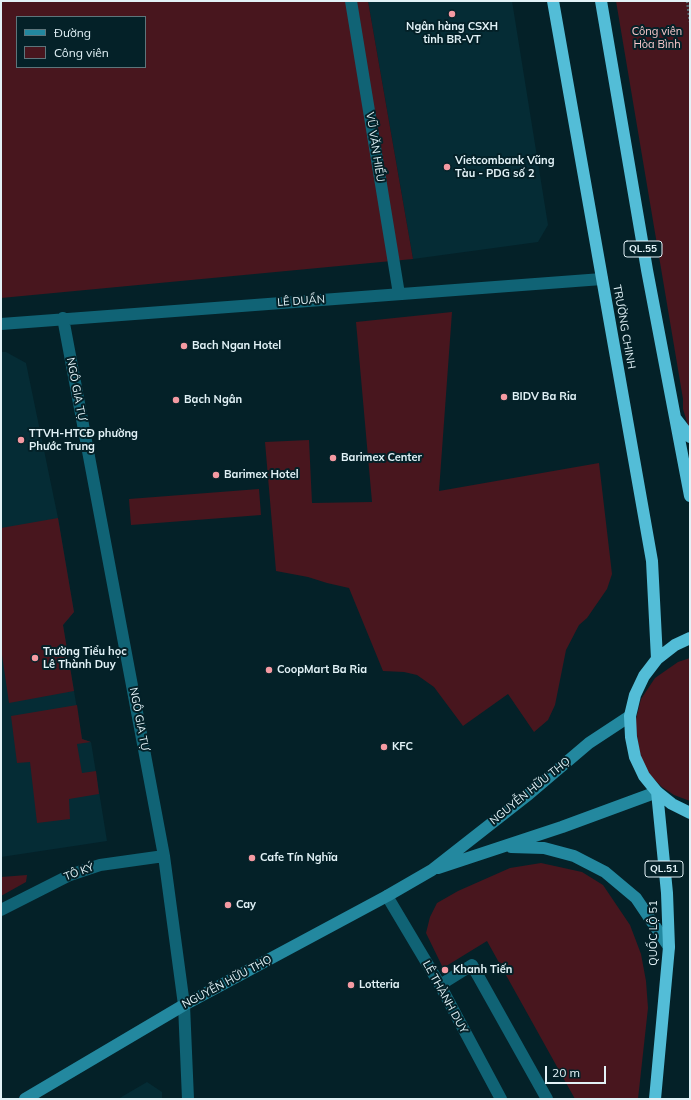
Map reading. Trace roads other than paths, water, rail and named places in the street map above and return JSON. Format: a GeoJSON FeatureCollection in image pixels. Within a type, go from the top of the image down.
{"type":"FeatureCollection","features":[{"type":"Feature","properties":{"kind":"highway","name":"TRƯỜNG CHINH"},"geometry":{"type":"LineString","coordinates":[[553,1],[652,561],[657,659]]}},
{"type":"Feature","properties":{"kind":"highway","name":"QL.55"},"geometry":{"type":"LineString","coordinates":[[601,1],[674,417],[690,496]]}},
{"type":"Feature","properties":{"kind":"highway"},"geometry":{"type":"LineString","coordinates":[[674,417],[690,437]]}},
{"type":"Feature","properties":{"kind":"highway"},"geometry":{"type":"LineString","coordinates":[[690,638],[675,645],[657,659],[644,676],[635,695],[630,716],[631,737],[636,757],[644,776],[657,792],[672,804],[690,813]]}},
{"type":"Feature","properties":{"kind":"highway","name":"QUỐC LỘ 51"},"geometry":{"type":"LineString","coordinates":[[655,1099],[669,947],[667,892],[657,792]]}},
{"type":"Feature","properties":{"kind":"street","name":"VŨ VĂN HIẾU"},"geometry":{"type":"LineString","coordinates":[[351,1],[399,294]]}},
{"type":"Feature","properties":{"kind":"street","name":"LÊ DUẨN"},"geometry":{"type":"LineString","coordinates":[[1,324],[63,318],[602,279]]}},
{"type":"Feature","properties":{"kind":"street","name":"NGÔ GIA TỰ"},"geometry":{"type":"LineString","coordinates":[[63,318],[164,856],[184,1005],[188,1099]]}},
{"type":"Feature","properties":{"kind":"street","name":"NGUYỄN HỮU THỌ"},"geometry":{"type":"LineString","coordinates":[[25,1099],[184,1005],[387,896],[432,870],[529,794],[589,743],[630,716]]}},
{"type":"Feature","properties":{"kind":"street","name":"NGUYỄN HỮU THỌ"},"geometry":{"type":"LineString","coordinates":[[432,870],[504,847],[657,792]]}},
{"type":"Feature","properties":{"kind":"street"},"geometry":{"type":"LineString","coordinates":[[504,847],[544,848],[574,856],[605,872],[636,898],[669,947]]}},
{"type":"Feature","properties":{"kind":"street","name":"TÔ KÝ"},"geometry":{"type":"LineString","coordinates":[[1,910],[70,875],[100,865],[164,856]]}},
{"type":"Feature","properties":{"kind":"street","name":"LÊ THÀNH DUY"},"geometry":{"type":"LineString","coordinates":[[387,896],[440,985],[501,1099]]}},
{"type":"Feature","properties":{"kind":"street"},"geometry":{"type":"LineString","coordinates":[[440,985],[472,964],[547,1099]]}},
{"type":"Feature","properties":{"kind":"place","name":"Ngân hàng CSXH tỉnh BR-VT"},"geometry":{"type":"Point","coordinates":[452,14]}},
{"type":"Feature","properties":{"kind":"place","name":"Vietcombank Vũng Tàu - PDG số 2"},"geometry":{"type":"Point","coordinates":[447,167]}},
{"type":"Feature","properties":{"kind":"place","name":"Bach Ngan Hotel"},"geometry":{"type":"Point","coordinates":[184,346]}},
{"type":"Feature","properties":{"kind":"place","name":"BIDV Ba Ria"},"geometry":{"type":"Point","coordinates":[504,397]}},
{"type":"Feature","properties":{"kind":"place","name":"Bạch Ngân"},"geometry":{"type":"Point","coordinates":[176,400]}},
{"type":"Feature","properties":{"kind":"place","name":"TTVH-HTCĐ phường Phước Trung"},"geometry":{"type":"Point","coordinates":[21,440]}},
{"type":"Feature","properties":{"kind":"place","name":"Barimex Center"},"geometry":{"type":"Point","coordinates":[333,458]}},
{"type":"Feature","properties":{"kind":"place","name":"Barimex Hotel"},"geometry":{"type":"Point","coordinates":[216,475]}},
{"type":"Feature","properties":{"kind":"place","name":"Trường Tiểu học Lê Thành Duy"},"geometry":{"type":"Point","coordinates":[35,658]}},
{"type":"Feature","properties":{"kind":"place","name":"CoopMart Ba Ria"},"geometry":{"type":"Point","coordinates":[269,670]}},
{"type":"Feature","properties":{"kind":"place","name":"KFC"},"geometry":{"type":"Point","coordinates":[384,747]}},
{"type":"Feature","properties":{"kind":"place","name":"Cafe Tín Nghĩa"},"geometry":{"type":"Point","coordinates":[252,858]}},
{"type":"Feature","properties":{"kind":"place","name":"Cay"},"geometry":{"type":"Point","coordinates":[228,905]}},
{"type":"Feature","properties":{"kind":"place","name":"Khanh Tiến"},"geometry":{"type":"Point","coordinates":[445,970]}},
{"type":"Feature","properties":{"kind":"place","name":"Lotteria"},"geometry":{"type":"Point","coordinates":[351,985]}},
{"type":"Feature","properties":{"kind":"park label","name":"Công viên Hòa Bình"},"geometry":{"type":"Point","coordinates":[657,38]}}]}
